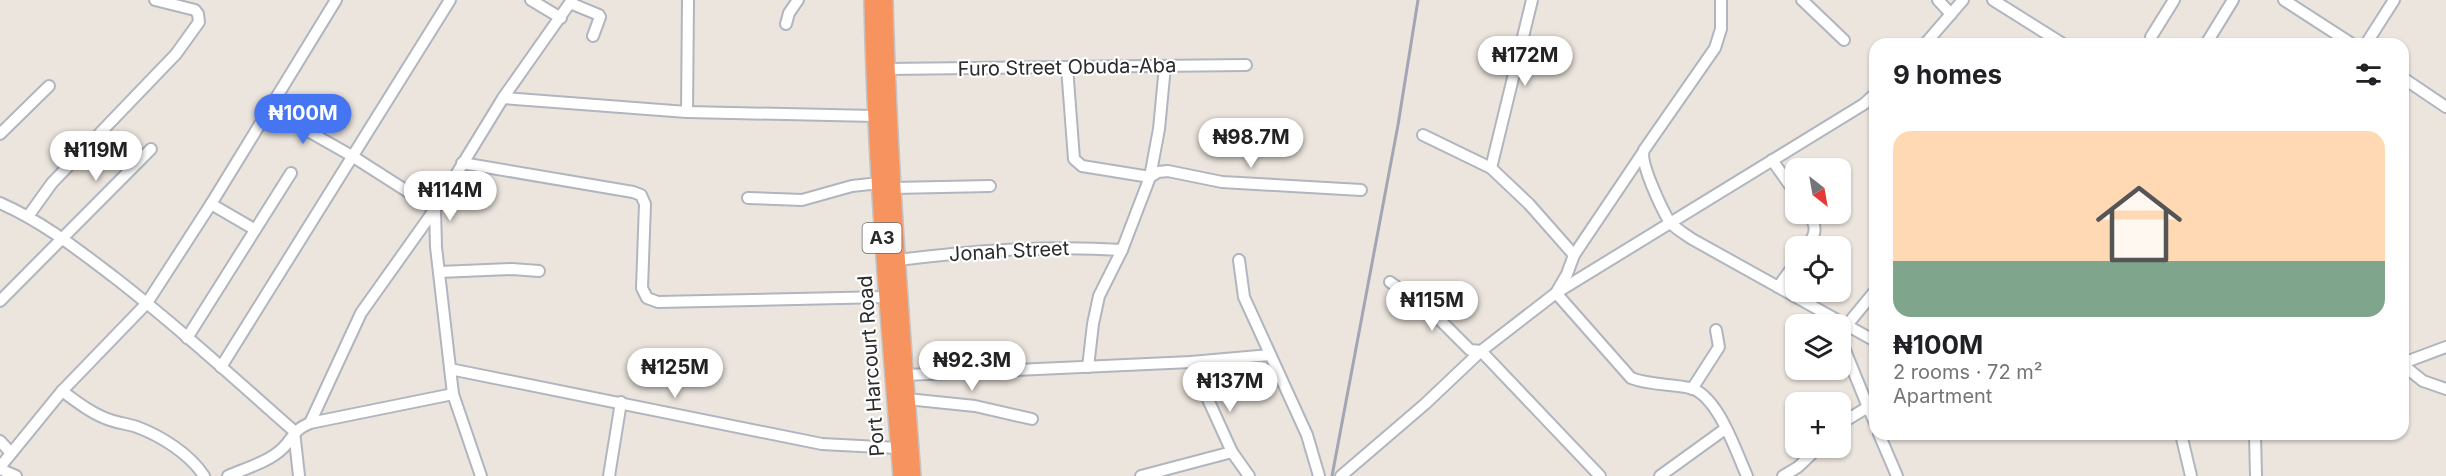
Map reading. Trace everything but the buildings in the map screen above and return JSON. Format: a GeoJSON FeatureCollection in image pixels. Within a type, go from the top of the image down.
{"type":"FeatureCollection","features":[{"type":"Feature","properties":{"kind":"highway","name":"Port Harcourt Road"},"geometry":{"type":"LineString","coordinates":[[872,0],[875,116],[897,260],[913,476]]}},
{"type":"Feature","properties":{"kind":"highway","name":"Port Harcourt Road"},"geometry":{"type":"LineString","coordinates":[[885,0],[886,297],[901,476]]}},
{"type":"Feature","properties":{"kind":"street"},"geometry":{"type":"LineString","coordinates":[[29,216],[52,183],[176,54],[199,22],[195,10],[155,0]]}},
{"type":"Feature","properties":{"kind":"street"},"geometry":{"type":"LineString","coordinates":[[16,476],[0,468],[62,391],[147,303],[211,204],[336,0]]}},
{"type":"Feature","properties":{"kind":"street"},"geometry":{"type":"LineString","coordinates":[[221,367],[450,0]]}},
{"type":"Feature","properties":{"kind":"street"},"geometry":{"type":"LineString","coordinates":[[531,0],[561,18]]}},
{"type":"Feature","properties":{"kind":"street"},"geometry":{"type":"LineString","coordinates":[[687,112],[688,0]]}},
{"type":"Feature","properties":{"kind":"street"},"geometry":{"type":"LineString","coordinates":[[786,24],[789,13],[798,0]]}},
{"type":"Feature","properties":{"kind":"street"},"geometry":{"type":"LineString","coordinates":[[1491,168],[1532,0]]}},
{"type":"Feature","properties":{"kind":"street"},"geometry":{"type":"LineString","coordinates":[[1556,293],[1575,255],[1715,48],[1721,29],[1721,0]]}},
{"type":"Feature","properties":{"kind":"street"},"geometry":{"type":"LineString","coordinates":[[1802,0],[1844,40]]}},
{"type":"Feature","properties":{"kind":"street"},"geometry":{"type":"LineString","coordinates":[[1938,0],[1951,14]]}},
{"type":"Feature","properties":{"kind":"street"},"geometry":{"type":"LineString","coordinates":[[1930,38],[1962,0]]}},
{"type":"Feature","properties":{"kind":"street"},"geometry":{"type":"LineString","coordinates":[[1993,0],[2053,38]]}},
{"type":"Feature","properties":{"kind":"street"},"geometry":{"type":"LineString","coordinates":[[2151,37],[2174,0]]}},
{"type":"Feature","properties":{"kind":"street"},"geometry":{"type":"LineString","coordinates":[[2210,38],[2233,0]]}},
{"type":"Feature","properties":{"kind":"street"},"geometry":{"type":"LineString","coordinates":[[2284,0],[2343,38]]}},
{"type":"Feature","properties":{"kind":"street"},"geometry":{"type":"LineString","coordinates":[[2370,38],[2394,0]]}},
{"type":"Feature","properties":{"kind":"street"},"geometry":{"type":"LineString","coordinates":[[310,423],[361,313],[435,209],[503,99],[571,2],[599,15],[593,36]]}},
{"type":"Feature","properties":{"kind":"street","name":"Furo Street Obuda-Aba"},"geometry":{"type":"LineString","coordinates":[[887,69],[1246,65]]}},
{"type":"Feature","properties":{"kind":"street"},"geometry":{"type":"LineString","coordinates":[[1088,367],[1099,296],[1122,250],[1150,177],[1159,129],[1165,66]]}},
{"type":"Feature","properties":{"kind":"street"},"geometry":{"type":"LineString","coordinates":[[1067,67],[1073,153],[1076,163],[1150,177],[1168,171],[1222,182],[1361,190]]}},
{"type":"Feature","properties":{"kind":"street"},"geometry":{"type":"LineString","coordinates":[[2409,82],[2446,107]]}},
{"type":"Feature","properties":{"kind":"street"},"geometry":{"type":"LineString","coordinates":[[0,134],[49,86]]}},
{"type":"Feature","properties":{"kind":"street"},"geometry":{"type":"LineString","coordinates":[[503,99],[687,112],[875,116]]}},
{"type":"Feature","properties":{"kind":"street"},"geometry":{"type":"LineString","coordinates":[[1341,476],[1425,404],[1481,351],[1556,293],[1869,99]]}},
{"type":"Feature","properties":{"kind":"street"},"geometry":{"type":"LineString","coordinates":[[268,109],[352,156],[435,209]]}},
{"type":"Feature","properties":{"kind":"street"},"geometry":{"type":"LineString","coordinates":[[1423,135],[1491,168],[1529,204],[1575,255]]}},
{"type":"Feature","properties":{"kind":"street"},"geometry":{"type":"LineString","coordinates":[[0,301],[62,236],[151,149]]}},
{"type":"Feature","properties":{"kind":"street"},"geometry":{"type":"LineString","coordinates":[[1642,154],[1648,175],[1670,222],[1713,252],[1778,286],[1823,314]]}},
{"type":"Feature","properties":{"kind":"street"},"geometry":{"type":"LineString","coordinates":[[1773,160],[1785,178]]}},
{"type":"Feature","properties":{"kind":"street"},"geometry":{"type":"LineString","coordinates":[[462,163],[641,195],[645,204],[642,288],[647,298],[658,302],[886,297]]}},
{"type":"Feature","properties":{"kind":"street"},"geometry":{"type":"LineString","coordinates":[[187,338],[291,173]]}},
{"type":"Feature","properties":{"kind":"street"},"geometry":{"type":"LineString","coordinates":[[748,198],[802,200],[852,186],[990,186]]}},
{"type":"Feature","properties":{"kind":"street"},"geometry":{"type":"LineString","coordinates":[[0,203],[29,216],[62,236],[147,303],[294,431],[299,476]]}},
{"type":"Feature","properties":{"kind":"street"},"geometry":{"type":"LineString","coordinates":[[211,204],[254,229]]}},
{"type":"Feature","properties":{"kind":"street"},"geometry":{"type":"LineString","coordinates":[[435,209],[439,272],[453,394],[481,476]]}},
{"type":"Feature","properties":{"kind":"street","name":"Jonah Street"},"geometry":{"type":"LineString","coordinates":[[897,260],[978,250],[1070,247],[1122,250]]}},
{"type":"Feature","properties":{"kind":"street"},"geometry":{"type":"LineString","coordinates":[[1239,260],[1244,297],[1307,435],[1319,476]]}},
{"type":"Feature","properties":{"kind":"street"},"geometry":{"type":"LineString","coordinates":[[439,272],[512,268],[539,271]]}},
{"type":"Feature","properties":{"kind":"street"},"geometry":{"type":"LineString","coordinates":[[1778,286],[1785,277]]}},
{"type":"Feature","properties":{"kind":"street"},"geometry":{"type":"LineString","coordinates":[[1390,282],[1431,311],[1470,350],[1481,351],[1600,476]]}},
{"type":"Feature","properties":{"kind":"street"},"geometry":{"type":"LineString","coordinates":[[1556,293],[1631,378],[1641,382],[1692,388],[1713,405],[1747,476]]}},
{"type":"Feature","properties":{"kind":"street"},"geometry":{"type":"LineString","coordinates":[[1851,320],[1869,298]]}},
{"type":"Feature","properties":{"kind":"street"},"geometry":{"type":"LineString","coordinates":[[1851,327],[1869,338]]}},
{"type":"Feature","properties":{"kind":"street"},"geometry":{"type":"LineString","coordinates":[[1692,388],[1719,347],[1716,330]]}},
{"type":"Feature","properties":{"kind":"street"},"geometry":{"type":"LineString","coordinates":[[2409,362],[2446,347]]}},
{"type":"Feature","properties":{"kind":"street"},"geometry":{"type":"LineString","coordinates":[[906,375],[1191,362],[1270,355]]}},
{"type":"Feature","properties":{"kind":"street"},"geometry":{"type":"LineString","coordinates":[[1191,362],[1232,452],[1249,476]]}},
{"type":"Feature","properties":{"kind":"street"},"geometry":{"type":"LineString","coordinates":[[1851,365],[1868,407],[1851,417]]}},
{"type":"Feature","properties":{"kind":"street"},"geometry":{"type":"LineString","coordinates":[[450,369],[822,444],[898,448]]}},
{"type":"Feature","properties":{"kind":"street"},"geometry":{"type":"LineString","coordinates":[[2409,369],[2423,381],[2446,389]]}},
{"type":"Feature","properties":{"kind":"street"},"geometry":{"type":"LineString","coordinates":[[62,391],[82,406],[109,420],[136,427],[156,436],[180,452],[199,468],[204,476]]}},
{"type":"Feature","properties":{"kind":"street"},"geometry":{"type":"LineString","coordinates":[[228,476],[270,458],[284,448],[294,431],[310,423],[453,394]]}},
{"type":"Feature","properties":{"kind":"street"},"geometry":{"type":"LineString","coordinates":[[907,399],[975,406],[1032,419]]}},
{"type":"Feature","properties":{"kind":"street"},"geometry":{"type":"LineString","coordinates":[[609,476],[621,402]]}},
{"type":"Feature","properties":{"kind":"street"},"geometry":{"type":"LineString","coordinates":[[1660,476],[1725,429]]}},
{"type":"Feature","properties":{"kind":"street"},"geometry":{"type":"LineString","coordinates":[[1882,440],[1897,476]]}},
{"type":"Feature","properties":{"kind":"street"},"geometry":{"type":"LineString","coordinates":[[2182,440],[2191,476]]}},
{"type":"Feature","properties":{"kind":"street"},"geometry":{"type":"LineString","coordinates":[[2255,440],[2256,476]]}},
{"type":"Feature","properties":{"kind":"street"},"geometry":{"type":"LineString","coordinates":[[0,441],[11,453]]}},
{"type":"Feature","properties":{"kind":"street"},"geometry":{"type":"LineString","coordinates":[[1141,476],[1232,452]]}},
{"type":"Feature","properties":{"kind":"street"},"geometry":{"type":"LineString","coordinates":[[1783,476],[1807,458]]}},
{"type":"Feature","properties":{"kind":"railway"},"geometry":{"type":"LineString","coordinates":[[1332,476],[1398,125],[1418,0]]}}]}
